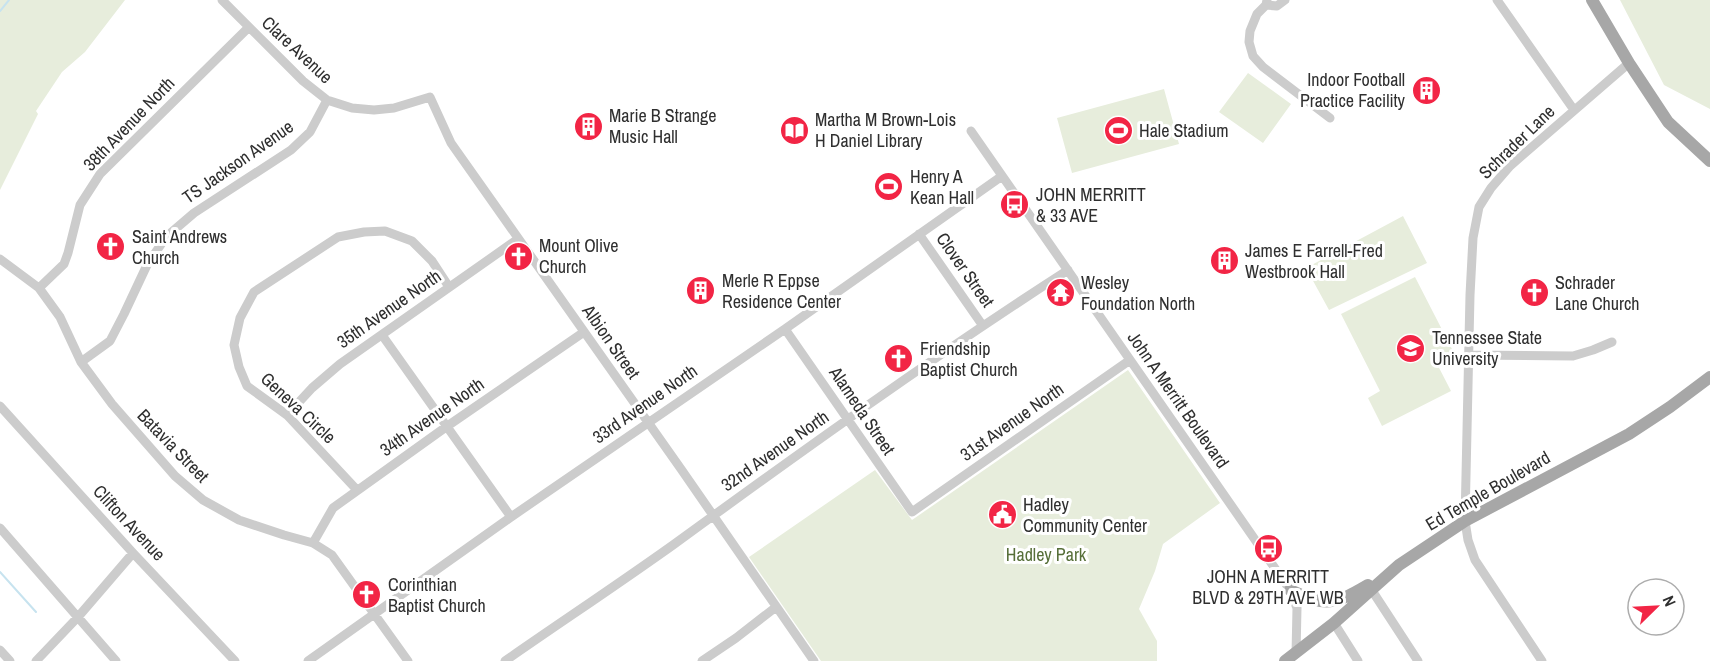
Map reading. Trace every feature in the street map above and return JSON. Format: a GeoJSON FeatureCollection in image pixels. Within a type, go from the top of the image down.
{"type":"FeatureCollection","features":[{"type":"Feature","properties":{"kind":"main road"},"geometry":{"type":"LineString","coordinates":[[1592,0],[1629,63],[1668,122],[1710,161]]}},
{"type":"Feature","properties":{"kind":"main road","name":"Ed Temple Boulevard"},"geometry":{"type":"LineString","coordinates":[[1285,661],[1297,657],[1399,565],[1465,521],[1629,434],[1710,377]]}},
{"type":"Feature","properties":{"kind":"main road"},"geometry":{"type":"LineString","coordinates":[[1290,590],[1309,599],[1323,602],[1337,601],[1365,587],[1399,565]]}},
{"type":"Feature","properties":{"kind":"street","name":"Clare Avenue"},"geometry":{"type":"LineString","coordinates":[[222,0],[303,81],[327,100],[359,109],[374,110],[402,106],[430,97]]}},
{"type":"Feature","properties":{"kind":"street"},"geometry":{"type":"LineString","coordinates":[[1285,0],[1277,6],[1267,2],[1257,14],[1249,42],[1253,56],[1263,67],[1330,118]]}},
{"type":"Feature","properties":{"kind":"street"},"geometry":{"type":"LineString","coordinates":[[1497,0],[1574,110]]}},
{"type":"Feature","properties":{"kind":"street","name":"38th Avenue North"},"geometry":{"type":"LineString","coordinates":[[39,288],[64,264],[80,205],[100,174],[248,28]]}},
{"type":"Feature","properties":{"kind":"street","name":"Schrader Lane"},"geometry":{"type":"LineString","coordinates":[[1542,661],[1475,560],[1468,540],[1465,521],[1473,238],[1479,207],[1502,175],[1629,63]]}},
{"type":"Feature","properties":{"kind":"street","name":"Albion Street"},"geometry":{"type":"LineString","coordinates":[[430,97],[451,143],[814,661]]}},
{"type":"Feature","properties":{"kind":"street","name":"TS Jackson Avenue"},"geometry":{"type":"LineString","coordinates":[[81,362],[110,341],[147,265],[166,237],[194,213],[291,150],[310,132],[327,100]]}},
{"type":"Feature","properties":{"kind":"street","name":"John A Merritt Boulevard"},"geometry":{"type":"LineString","coordinates":[[971,131],[1290,590],[1297,608],[1297,657]]}},
{"type":"Feature","properties":{"kind":"street","name":"33rd Avenue North"},"geometry":{"type":"LineString","coordinates":[[308,661],[1002,176]]}},
{"type":"Feature","properties":{"kind":"street","name":"Geneva Circle"},"geometry":{"type":"LineString","coordinates":[[357,490],[287,415],[248,386],[239,367],[234,345],[240,318],[254,292],[338,237],[363,232],[385,231],[412,241],[432,261],[449,287]]}},
{"type":"Feature","properties":{"kind":"street","name":"Clover Street"},"geometry":{"type":"LineString","coordinates":[[919,234],[983,326]]}},
{"type":"Feature","properties":{"kind":"street","name":"35th Avenue North"},"geometry":{"type":"LineString","coordinates":[[287,415],[312,388],[340,364],[518,239]]}},
{"type":"Feature","properties":{"kind":"street","name":"Batavia Street"},"geometry":{"type":"LineString","coordinates":[[0,259],[39,288],[60,317],[81,362],[112,404],[175,476],[203,500],[239,520],[313,543],[332,555],[408,661]]}},
{"type":"Feature","properties":{"kind":"street","name":"32nd Avenue North"},"geometry":{"type":"LineString","coordinates":[[505,661],[848,419],[1068,270]]}},
{"type":"Feature","properties":{"kind":"street","name":"Alameda Street"},"geometry":{"type":"LineString","coordinates":[[784,329],[912,512]]}},
{"type":"Feature","properties":{"kind":"street","name":"34th Avenue North"},"geometry":{"type":"LineString","coordinates":[[313,543],[333,508],[584,332]]}},
{"type":"Feature","properties":{"kind":"street"},"geometry":{"type":"LineString","coordinates":[[382,335],[511,517]]}},
{"type":"Feature","properties":{"kind":"street"},"geometry":{"type":"LineString","coordinates":[[1468,355],[1573,356],[1612,342]]}},
{"type":"Feature","properties":{"kind":"street","name":"31st Avenue North"},"geometry":{"type":"LineString","coordinates":[[912,512],[1130,360]]}},
{"type":"Feature","properties":{"kind":"street","name":"Clifton Avenue"},"geometry":{"type":"LineString","coordinates":[[0,406],[133,553],[235,661]]}},
{"type":"Feature","properties":{"kind":"street"},"geometry":{"type":"LineString","coordinates":[[0,528],[116,661]]}},
{"type":"Feature","properties":{"kind":"street"},"geometry":{"type":"LineString","coordinates":[[36,661],[78,617],[133,553]]}},
{"type":"Feature","properties":{"kind":"street"},"geometry":{"type":"LineString","coordinates":[[1371,589],[1418,661]]}},
{"type":"Feature","properties":{"kind":"street"},"geometry":{"type":"LineString","coordinates":[[702,661],[776,607]]}},
{"type":"Feature","properties":{"kind":"street"},"geometry":{"type":"LineString","coordinates":[[1334,623],[1358,661]]}},
{"type":"Feature","properties":{"kind":"street"},"geometry":{"type":"LineString","coordinates":[[0,650],[10,661]]}},
{"type":"Feature","properties":{"kind":"green space"},"geometry":{"type":"Polygon","coordinates":[[[0,0],[125,0],[85,52],[62,72],[36,111],[38,114],[0,190],[0,0]]]}},
{"type":"Feature","properties":{"kind":"green space"},"geometry":{"type":"Polygon","coordinates":[[[1620,0],[1710,0],[1710,109],[1664,85],[1620,0]]]}},
{"type":"Feature","properties":{"kind":"green space"},"geometry":{"type":"Polygon","coordinates":[[[1248,73],[1291,104],[1263,143],[1219,112],[1248,73]]]}},
{"type":"Feature","properties":{"kind":"green space","name":"Hale Stadium"},"geometry":{"type":"Polygon","coordinates":[[[1164,89],[1179,144],[1072,173],[1057,118],[1164,89]]]}},
{"type":"Feature","properties":{"kind":"green space"},"geometry":{"type":"Polygon","coordinates":[[[1403,216],[1427,263],[1329,310],[1306,268],[1403,216]]]}},
{"type":"Feature","properties":{"kind":"green space"},"geometry":{"type":"Polygon","coordinates":[[[1415,277],[1453,351],[1435,360],[1451,391],[1382,426],[1368,398],[1380,391],[1341,314],[1415,277]]]}},
{"type":"Feature","properties":{"kind":"green space","name":"Hadley Park"},"geometry":{"type":"Polygon","coordinates":[[[1128,370],[1220,503],[1163,544],[1155,571],[1139,609],[1157,641],[1157,661],[821,661],[749,557],[875,470],[912,520],[1128,370]]]}},
{"type":"Feature","properties":{"kind":"waterway"},"geometry":{"type":"LineString","coordinates":[[0,11],[9,0]]}},
{"type":"Feature","properties":{"kind":"waterway"},"geometry":{"type":"LineString","coordinates":[[0,572],[36,612]]}},
{"type":"Feature","properties":{"kind":"place","name":"Indoor Football Practice Facility"},"geometry":{"type":"Point","coordinates":[1426,90]}},
{"type":"Feature","properties":{"kind":"place","name":"Marie B Strange Music Hall"},"geometry":{"type":"Point","coordinates":[588,126]}},
{"type":"Feature","properties":{"kind":"place","name":"Martha M Brown-Lois H Daniel Library"},"geometry":{"type":"Point","coordinates":[794,130]}},
{"type":"Feature","properties":{"kind":"place","name":"Hale Stadium"},"geometry":{"type":"Point","coordinates":[1118,131]}},
{"type":"Feature","properties":{"kind":"place","name":"Henry A Kean Hall"},"geometry":{"type":"Point","coordinates":[889,187]}},
{"type":"Feature","properties":{"kind":"place","name":"JOHN MERRITT & 33 AVE"},"geometry":{"type":"Point","coordinates":[1015,205]}},
{"type":"Feature","properties":{"kind":"place","name":"Saint Andrews Church"},"geometry":{"type":"Point","coordinates":[111,247]}},
{"type":"Feature","properties":{"kind":"place","name":"Mount Olive Church"},"geometry":{"type":"Point","coordinates":[518,256]}},
{"type":"Feature","properties":{"kind":"place","name":"James E Farrell-Fred Westbrook Hall"},"geometry":{"type":"Point","coordinates":[1224,261]}},
{"type":"Feature","properties":{"kind":"place","name":"Merle R Eppse Residence Center"},"geometry":{"type":"Point","coordinates":[701,291]}},
{"type":"Feature","properties":{"kind":"place","name":"Wesley Foundation North"},"geometry":{"type":"Point","coordinates":[1060,293]}},
{"type":"Feature","properties":{"kind":"place","name":"Schrader Lane Church"},"geometry":{"type":"Point","coordinates":[1534,293]}},
{"type":"Feature","properties":{"kind":"place","name":"Tennessee State University"},"geometry":{"type":"Point","coordinates":[1411,348]}},
{"type":"Feature","properties":{"kind":"place","name":"Friendship Baptist Church"},"geometry":{"type":"Point","coordinates":[899,359]}},
{"type":"Feature","properties":{"kind":"place","name":"Hadley Community Center"},"geometry":{"type":"Point","coordinates":[1002,515]}},
{"type":"Feature","properties":{"kind":"place","name":"JOHN A MERRITT BLVD & 29TH AVE WB"},"geometry":{"type":"Point","coordinates":[1268,548]}},
{"type":"Feature","properties":{"kind":"place","name":"Corinthian Baptist Church"},"geometry":{"type":"Point","coordinates":[367,595]}}]}
